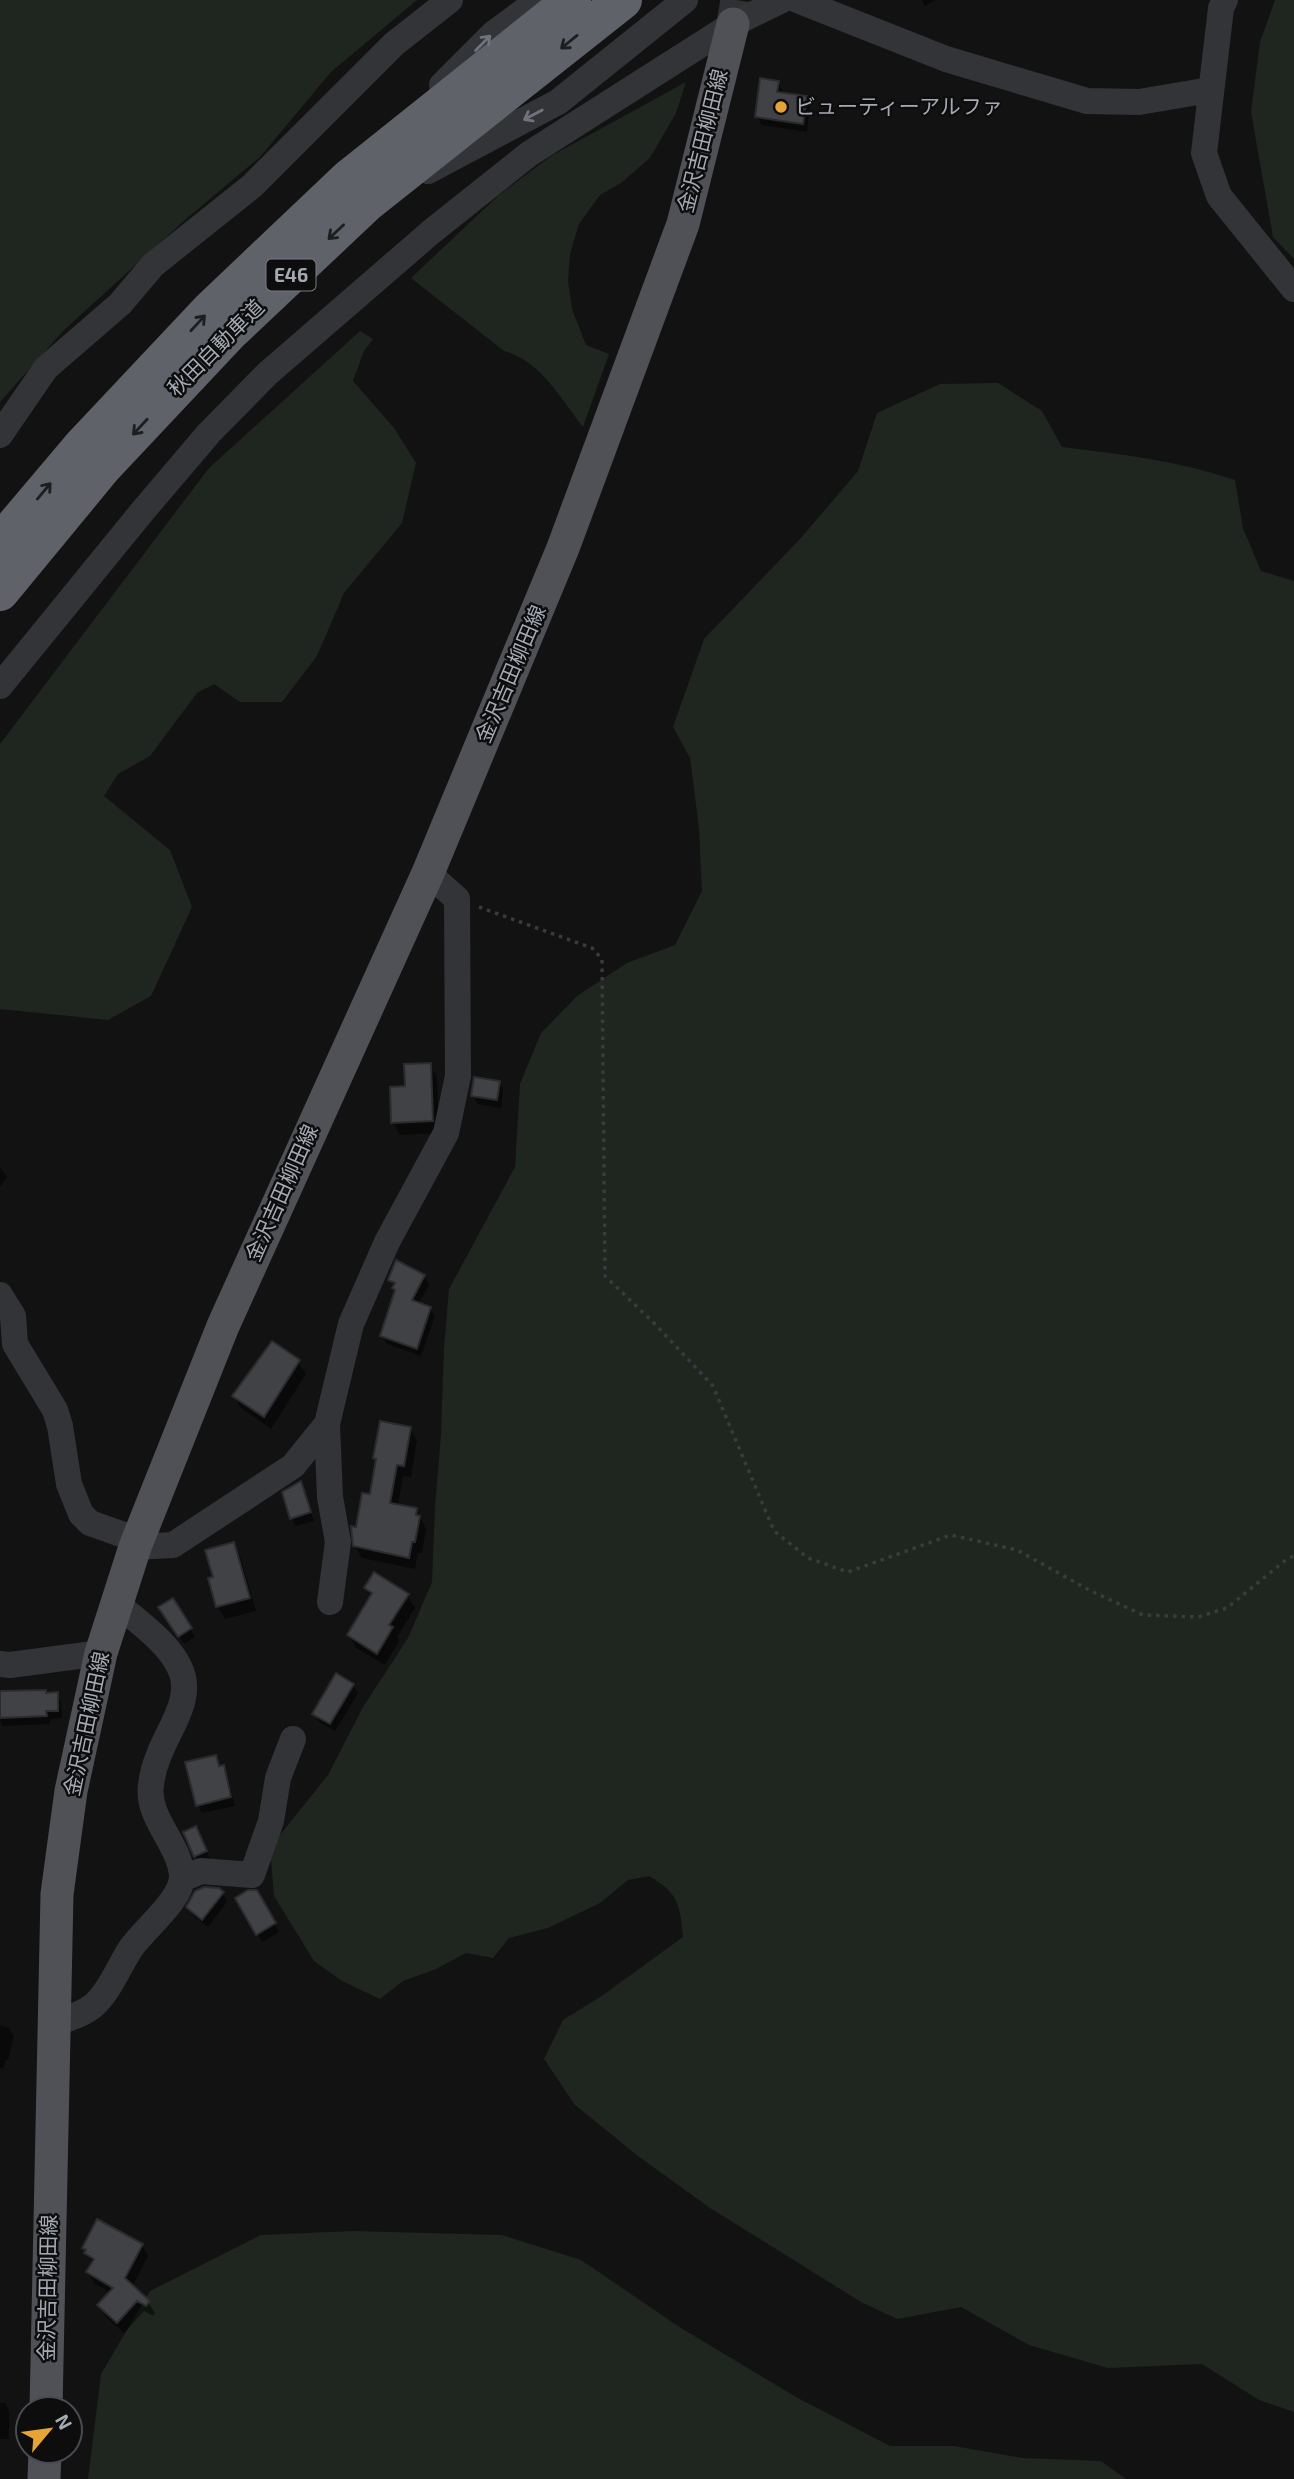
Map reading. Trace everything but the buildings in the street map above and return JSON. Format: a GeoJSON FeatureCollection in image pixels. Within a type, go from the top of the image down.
{"type":"FeatureCollection","features":[{"type":"Feature","properties":{"kind":"highway","name":"秋田自動車道"},"geometry":{"type":"LineString","coordinates":[[0,543],[82,446],[210,310],[359,190],[572,0]]}},
{"type":"Feature","properties":{"kind":"highway","name":"秋田自動車道"},"geometry":{"type":"LineString","coordinates":[[0,592],[103,467],[359,190],[623,0]]}},
{"type":"Feature","properties":{"kind":"main road","name":"金沢吉田柳田線"},"geometry":{"type":"LineString","coordinates":[[46,2395],[57,1894],[71,1791],[101,1653],[137,1544],[223,1326],[428,873],[563,548],[683,224],[733,24]]}},
{"type":"Feature","properties":{"kind":"street"},"geometry":{"type":"LineString","coordinates":[[0,435],[46,368],[120,304],[153,265],[252,186],[394,44],[450,0]]}},
{"type":"Feature","properties":{"kind":"street"},"geometry":{"type":"LineString","coordinates":[[359,190],[494,33],[538,0]]}},
{"type":"Feature","properties":{"kind":"street"},"geometry":{"type":"LineString","coordinates":[[359,190],[558,102],[685,0]]}},
{"type":"Feature","properties":{"kind":"street"},"geometry":{"type":"LineString","coordinates":[[0,686],[209,433],[267,374],[431,232],[529,154],[733,24],[782,0]]}},
{"type":"Feature","properties":{"kind":"street"},"geometry":{"type":"LineString","coordinates":[[797,0],[946,59],[1087,101],[1139,102],[1210,90]]}},
{"type":"Feature","properties":{"kind":"street"},"geometry":{"type":"LineString","coordinates":[[1225,0],[1221,8],[1203,153],[1219,196],[1294,289]]}},
{"type":"Feature","properties":{"kind":"street"},"geometry":{"type":"LineString","coordinates":[[330,1602],[338,1542],[330,1497],[327,1424],[351,1324],[387,1241],[446,1133],[458,1076],[457,899],[428,873]]}},
{"type":"Feature","properties":{"kind":"street"},"geometry":{"type":"LineString","coordinates":[[0,1295],[13,1316],[15,1344],[55,1410],[69,1484],[81,1514],[90,1523],[137,1544],[173,1545],[293,1466],[327,1424]]}},
{"type":"Feature","properties":{"kind":"street"},"geometry":{"type":"LineString","coordinates":[[54,2023],[82,2014],[94,2005],[132,1946],[178,1894],[182,1879],[181,1866],[151,1800],[150,1786],[160,1753],[182,1705],[184,1685],[180,1668],[153,1634],[117,1604]]}},
{"type":"Feature","properties":{"kind":"street"},"geometry":{"type":"LineString","coordinates":[[0,1664],[101,1653]]}},
{"type":"Feature","properties":{"kind":"street"},"geometry":{"type":"LineString","coordinates":[[182,1879],[201,1871],[252,1875],[271,1821],[278,1778],[293,1739]]}},
{"type":"Feature","properties":{"kind":"path"},"geometry":{"type":"LineString","coordinates":[[457,899],[592,947],[602,959],[605,1276],[713,1386],[775,1531],[808,1558],[848,1572],[951,1535],[1017,1550],[1091,1591],[1143,1615],[1199,1617],[1227,1608],[1294,1556]]}},
{"type":"Feature","properties":{"kind":"shaded area"},"geometry":{"type":"Polygon","coordinates":[[[0,0],[417,0],[331,72],[260,157],[186,219],[63,331],[0,402],[0,0]]]}},
{"type":"Feature","properties":{"kind":"shaded area"},"geometry":{"type":"Polygon","coordinates":[[[1275,0],[1294,0],[1294,259],[1273,237],[1251,112],[1260,42],[1275,0]]]}},
{"type":"Feature","properties":{"kind":"shaded area"},"geometry":{"type":"Polygon","coordinates":[[[686,82],[676,113],[650,158],[621,183],[600,195],[579,224],[570,254],[568,281],[572,309],[586,345],[609,354],[583,427],[539,372],[517,356],[504,351],[411,278],[499,195],[551,156],[686,82]]]}},
{"type":"Feature","properties":{"kind":"shaded area"},"geometry":{"type":"Polygon","coordinates":[[[360,331],[373,339],[364,351],[353,381],[394,428],[416,463],[402,523],[344,593],[317,656],[282,702],[240,702],[214,684],[197,693],[150,756],[118,774],[104,796],[170,850],[192,907],[151,996],[108,1020],[0,1009],[0,744],[209,468],[360,331]]]}},
{"type":"Feature","properties":{"kind":"shaded area"},"geometry":{"type":"Polygon","coordinates":[[[998,383],[1042,411],[1062,447],[1171,463],[1235,480],[1243,528],[1261,571],[1294,581],[1294,2412],[1259,2400],[1202,2364],[1108,2368],[1029,2345],[961,2307],[897,2319],[861,2302],[710,2208],[638,2156],[575,2105],[544,2059],[563,2020],[603,1995],[683,1937],[676,1900],[666,1888],[649,1876],[628,1880],[600,1903],[548,1928],[509,1938],[493,1958],[466,1953],[436,1969],[403,1981],[380,1999],[342,1981],[314,1961],[274,1896],[271,1860],[279,1836],[328,1775],[363,1707],[408,1638],[432,1582],[449,1289],[515,1167],[520,1084],[541,1033],[577,996],[627,963],[675,945],[702,891],[699,828],[690,758],[673,727],[704,639],[800,539],[858,471],[877,413],[940,384],[998,383]]]}},
{"type":"Feature","properties":{"kind":"shaded area"},"geometry":{"type":"Polygon","coordinates":[[[353,2231],[502,2235],[581,2260],[681,2328],[796,2397],[890,2446],[954,2446],[1023,2458],[1101,2461],[1126,2479],[88,2479],[101,2374],[150,2291],[261,2235],[353,2231]]]}},
{"type":"Feature","properties":{"kind":"tunnel"},"geometry":{"type":"LineString","coordinates":[[733,24],[737,0]]}},
{"type":"Feature","properties":{"kind":"place","name":"ビューティーアルファ"},"geometry":{"type":"Point","coordinates":[781,107]}}]}
